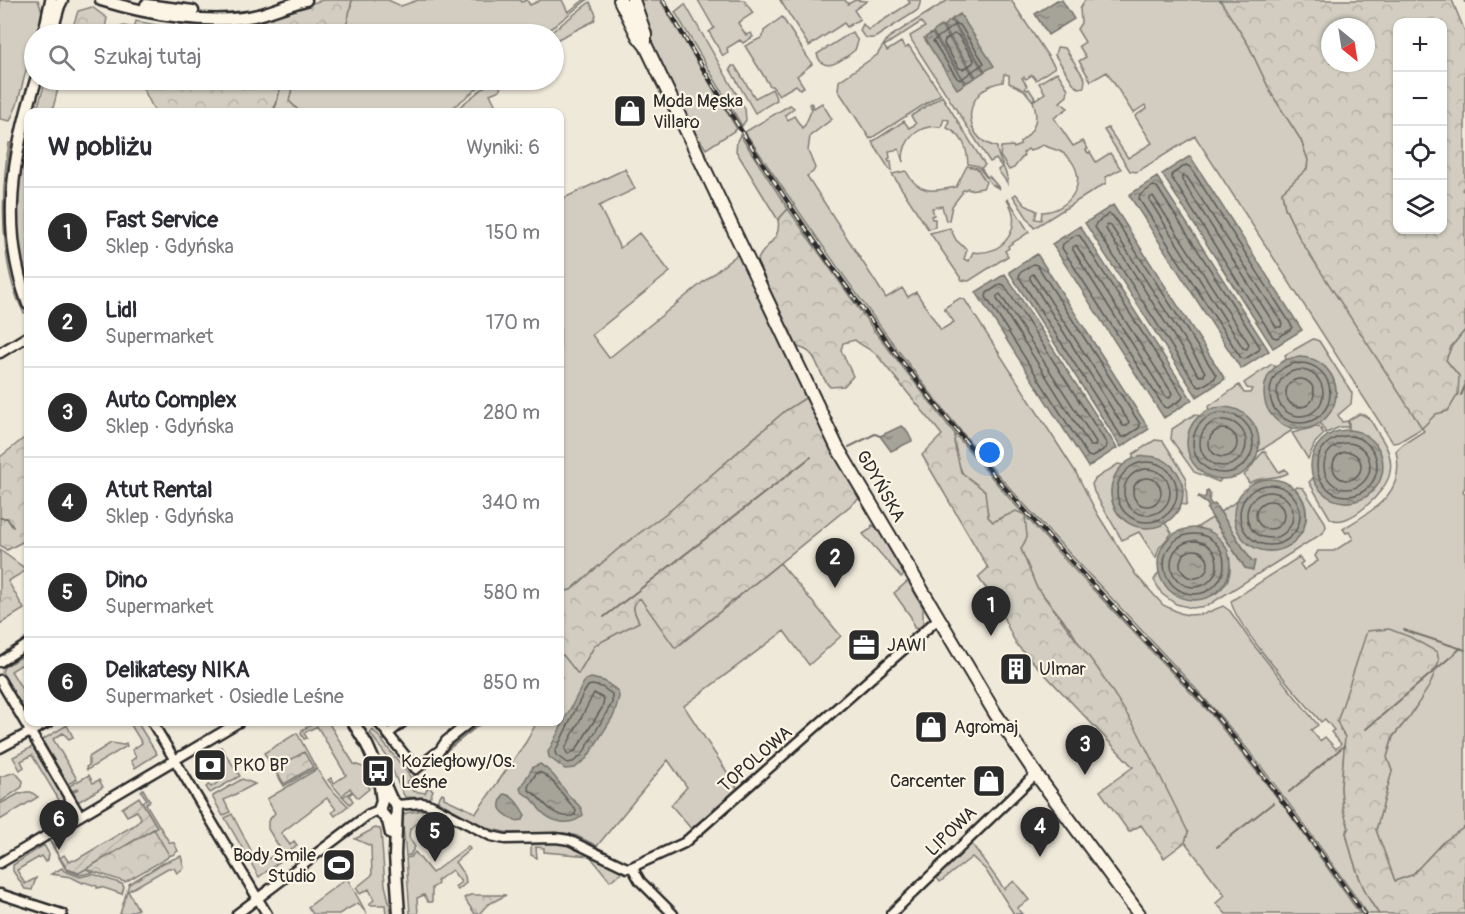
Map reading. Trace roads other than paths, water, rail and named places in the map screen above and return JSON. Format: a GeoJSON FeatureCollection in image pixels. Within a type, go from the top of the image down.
{"type":"FeatureCollection","features":[{"type":"Feature","properties":{"kind":"main road","name":"GDYŃSKA"},"geometry":{"type":"LineString","coordinates":[[620,0],[638,36],[646,46],[826,425],[995,713],[1036,774],[1139,914]]}},
{"type":"Feature","properties":{"kind":"main road","name":"GDYŃSKA"},"geometry":{"type":"LineString","coordinates":[[633,0],[645,34],[646,46]]}},
{"type":"Feature","properties":{"kind":"street"},"geometry":{"type":"LineString","coordinates":[[46,24],[51,0]]}},
{"type":"Feature","properties":{"kind":"street"},"geometry":{"type":"LineString","coordinates":[[54,24],[62,0]]}},
{"type":"Feature","properties":{"kind":"street"},"geometry":{"type":"LineString","coordinates":[[101,0],[138,11],[199,18],[248,16],[262,14],[274,8]]}},
{"type":"Feature","properties":{"kind":"street"},"geometry":{"type":"LineString","coordinates":[[122,0],[202,11],[274,8],[306,0]]}},
{"type":"Feature","properties":{"kind":"street"},"geometry":{"type":"LineString","coordinates":[[28,108],[33,90]]}},
{"type":"Feature","properties":{"kind":"street"},"geometry":{"type":"LineString","coordinates":[[24,121],[15,151],[5,216],[12,266],[24,294]]}},
{"type":"Feature","properties":{"kind":"street"},"geometry":{"type":"LineString","coordinates":[[0,353],[24,338]]}},
{"type":"Feature","properties":{"kind":"street","name":"TOPOLOWA"},"geometry":{"type":"LineString","coordinates":[[632,867],[684,843],[938,619]]}},
{"type":"Feature","properties":{"kind":"street"},"geometry":{"type":"LineString","coordinates":[[0,662],[24,647]]}},
{"type":"Feature","properties":{"kind":"street"},"geometry":{"type":"LineString","coordinates":[[0,680],[24,720]]}},
{"type":"Feature","properties":{"kind":"street"},"geometry":{"type":"LineString","coordinates":[[27,726],[80,816]]}},
{"type":"Feature","properties":{"kind":"street"},"geometry":{"type":"LineString","coordinates":[[0,748],[42,726]]}},
{"type":"Feature","properties":{"kind":"street"},"geometry":{"type":"LineString","coordinates":[[154,726],[267,914]]}},
{"type":"Feature","properties":{"kind":"street"},"geometry":{"type":"LineString","coordinates":[[0,863],[232,726]]}},
{"type":"Feature","properties":{"kind":"street"},"geometry":{"type":"LineString","coordinates":[[355,726],[367,745],[378,771],[388,807],[388,821],[395,855],[399,914]]}},
{"type":"Feature","properties":{"kind":"street"},"geometry":{"type":"LineString","coordinates":[[381,726],[416,769],[466,726]]}},
{"type":"Feature","properties":{"kind":"street"},"geometry":{"type":"LineString","coordinates":[[388,734],[399,726]]}},
{"type":"Feature","properties":{"kind":"street","name":"LIPOWA"},"geometry":{"type":"LineString","coordinates":[[891,914],[1036,774]]}},
{"type":"Feature","properties":{"kind":"street"},"geometry":{"type":"LineString","coordinates":[[237,914],[369,814],[388,807],[422,803],[431,805],[477,830],[496,837],[569,840],[627,868],[632,867],[640,881],[673,914]]}},
{"type":"Feature","properties":{"kind":"street"},"geometry":{"type":"LineString","coordinates":[[0,894],[62,914]]}},
{"type":"Feature","properties":{"kind":"water"},"geometry":{"type":"Polygon","coordinates":[[[1057,0],[1062,0],[1074,19],[1048,35],[1035,14],[1057,0]]]}},
{"type":"Feature","properties":{"kind":"water"},"geometry":{"type":"Polygon","coordinates":[[[960,14],[994,66],[985,71],[952,19],[960,14]]]}},
{"type":"Feature","properties":{"kind":"water"},"geometry":{"type":"Polygon","coordinates":[[[951,20],[984,72],[976,77],[943,26],[951,20]]]}},
{"type":"Feature","properties":{"kind":"water"},"geometry":{"type":"Polygon","coordinates":[[[941,26],[975,78],[966,83],[933,32],[941,26]]]}},
{"type":"Feature","properties":{"kind":"water"},"geometry":{"type":"Polygon","coordinates":[[[932,33],[965,84],[957,89],[924,38],[932,33]]]}},
{"type":"Feature","properties":{"kind":"water"},"geometry":{"type":"Polygon","coordinates":[[[1190,156],[1302,330],[1273,348],[1162,174],[1190,156]]]}},
{"type":"Feature","properties":{"kind":"water"},"geometry":{"type":"Polygon","coordinates":[[[1157,177],[1269,351],[1241,369],[1129,195],[1157,177]]]}},
{"type":"Feature","properties":{"kind":"water"},"geometry":{"type":"Polygon","coordinates":[[[1113,205],[1225,379],[1197,397],[1085,223],[1113,205]]]}},
{"type":"Feature","properties":{"kind":"water"},"geometry":{"type":"Polygon","coordinates":[[[1080,226],[1192,400],[1164,418],[1052,244],[1080,226]]]}},
{"type":"Feature","properties":{"kind":"water"},"geometry":{"type":"Polygon","coordinates":[[[1037,254],[1149,429],[1121,447],[1009,272],[1037,254]]]}},
{"type":"Feature","properties":{"kind":"water"},"geometry":{"type":"Polygon","coordinates":[[[1005,274],[1117,448],[1088,467],[976,292],[1005,274]]]}},
{"type":"Feature","properties":{"kind":"water"},"geometry":{"type":"Polygon","coordinates":[[[1300,357],[1314,360],[1326,367],[1333,379],[1336,393],[1333,407],[1326,419],[1314,426],[1300,429],[1286,426],[1274,419],[1267,407],[1264,393],[1267,379],[1274,367],[1286,360],[1300,357]]]}},
{"type":"Feature","properties":{"kind":"water"},"geometry":{"type":"Polygon","coordinates":[[[1223,407],[1243,413],[1253,423],[1259,443],[1253,463],[1243,473],[1223,479],[1203,473],[1193,463],[1187,443],[1193,423],[1203,413],[1223,407]]]}},
{"type":"Feature","properties":{"kind":"water"},"geometry":{"type":"Polygon","coordinates":[[[901,426],[906,429],[912,441],[891,451],[880,436],[901,426]]]}},
{"type":"Feature","properties":{"kind":"water"},"geometry":{"type":"Polygon","coordinates":[[[1347,430],[1361,433],[1373,440],[1380,452],[1383,466],[1380,480],[1373,492],[1361,499],[1347,502],[1333,499],[1321,492],[1314,480],[1311,466],[1314,452],[1321,440],[1333,433],[1347,430]]]}},
{"type":"Feature","properties":{"kind":"water"},"geometry":{"type":"Polygon","coordinates":[[[1147,456],[1167,462],[1177,472],[1183,492],[1177,512],[1167,522],[1147,528],[1127,522],[1117,512],[1111,492],[1117,472],[1127,462],[1147,456]]]}},
{"type":"Feature","properties":{"kind":"water"},"geometry":{"type":"Polygon","coordinates":[[[1270,479],[1290,485],[1300,495],[1306,515],[1300,535],[1290,545],[1270,551],[1250,545],[1240,535],[1234,515],[1240,495],[1250,485],[1270,479]]]}},
{"type":"Feature","properties":{"kind":"water"},"geometry":{"type":"Polygon","coordinates":[[[1208,491],[1209,501],[1212,505],[1215,504],[1251,560],[1255,561],[1253,570],[1245,568],[1207,509],[1209,507],[1198,498],[1206,496],[1208,491]]]}},
{"type":"Feature","properties":{"kind":"water"},"geometry":{"type":"Polygon","coordinates":[[[1194,528],[1214,534],[1224,544],[1230,564],[1224,584],[1214,594],[1194,600],[1174,594],[1164,584],[1158,564],[1164,544],[1174,534],[1194,528]]]}},
{"type":"Feature","properties":{"kind":"water"},"geometry":{"type":"Polygon","coordinates":[[[591,678],[604,681],[618,691],[619,697],[614,715],[587,758],[575,768],[565,769],[549,757],[548,752],[561,726],[564,726],[564,721],[585,680],[591,678]]]}},
{"type":"Feature","properties":{"kind":"water"},"geometry":{"type":"Polygon","coordinates":[[[540,764],[553,775],[580,806],[583,815],[578,819],[567,822],[556,821],[545,815],[532,799],[521,791],[520,788],[533,767],[540,764]]]}},
{"type":"Feature","properties":{"kind":"water"},"geometry":{"type":"Polygon","coordinates":[[[504,794],[514,799],[519,805],[525,815],[523,820],[515,821],[501,810],[500,804],[504,794]]]}},
{"type":"Feature","properties":{"kind":"waterway"},"geometry":{"type":"LineString","coordinates":[[274,108],[280,90]]}},
{"type":"Feature","properties":{"kind":"waterway"},"geometry":{"type":"LineString","coordinates":[[1461,395],[1465,386]]}},
{"type":"Feature","properties":{"kind":"waterway"},"geometry":{"type":"LineString","coordinates":[[849,447],[875,434],[880,436]]}},
{"type":"Feature","properties":{"kind":"waterway"},"geometry":{"type":"LineString","coordinates":[[604,617],[811,457]]}},
{"type":"Feature","properties":{"kind":"waterway"},"geometry":{"type":"LineString","coordinates":[[0,518],[7,518],[13,527]]}},
{"type":"Feature","properties":{"kind":"waterway"},"geometry":{"type":"LineString","coordinates":[[1404,630],[1465,650]]}},
{"type":"Feature","properties":{"kind":"waterway"},"geometry":{"type":"LineString","coordinates":[[1366,729],[1461,648]]}},
{"type":"Feature","properties":{"kind":"waterway"},"geometry":{"type":"LineString","coordinates":[[1289,792],[1344,746]]}},
{"type":"Feature","properties":{"kind":"waterway"},"geometry":{"type":"LineString","coordinates":[[1217,847],[1273,803]]}},
{"type":"Feature","properties":{"kind":"railway"},"geometry":{"type":"LineString","coordinates":[[663,0],[699,62],[775,182],[856,300],[899,357],[1015,499],[1212,711],[1271,786],[1364,914]]}},
{"type":"Feature","properties":{"kind":"place","name":"Moda Męska Villaro"},"geometry":{"type":"Point","coordinates":[630,111]}},
{"type":"Feature","properties":{"kind":"place","name":"Lidl"},"geometry":{"type":"Point","coordinates":[835,588]}},
{"type":"Feature","properties":{"kind":"place","name":"Fast Service"},"geometry":{"type":"Point","coordinates":[991,636]}},
{"type":"Feature","properties":{"kind":"place","name":"JAWI"},"geometry":{"type":"Point","coordinates":[864,645]}},
{"type":"Feature","properties":{"kind":"place","name":"Ulmar"},"geometry":{"type":"Point","coordinates":[1016,669]}},
{"type":"Feature","properties":{"kind":"place","name":"Agromaj"},"geometry":{"type":"Point","coordinates":[931,727]}},
{"type":"Feature","properties":{"kind":"place","name":"PKO BP"},"geometry":{"type":"Point","coordinates":[210,765]}},
{"type":"Feature","properties":{"kind":"place","name":"Koziegłowy/Os. Leśne"},"geometry":{"type":"Point","coordinates":[378,771]}},
{"type":"Feature","properties":{"kind":"place","name":"Auto Complex"},"geometry":{"type":"Point","coordinates":[1085,775]}},
{"type":"Feature","properties":{"kind":"place","name":"Carcenter"},"geometry":{"type":"Point","coordinates":[989,781]}},
{"type":"Feature","properties":{"kind":"place","name":"Delikatesy NIKA"},"geometry":{"type":"Point","coordinates":[59,850]}},
{"type":"Feature","properties":{"kind":"place","name":"Atut Rental"},"geometry":{"type":"Point","coordinates":[1040,857]}},
{"type":"Feature","properties":{"kind":"place","name":"Dino"},"geometry":{"type":"Point","coordinates":[435,862]}},
{"type":"Feature","properties":{"kind":"place","name":"Body Smile Studio"},"geometry":{"type":"Point","coordinates":[339,865]}}]}
